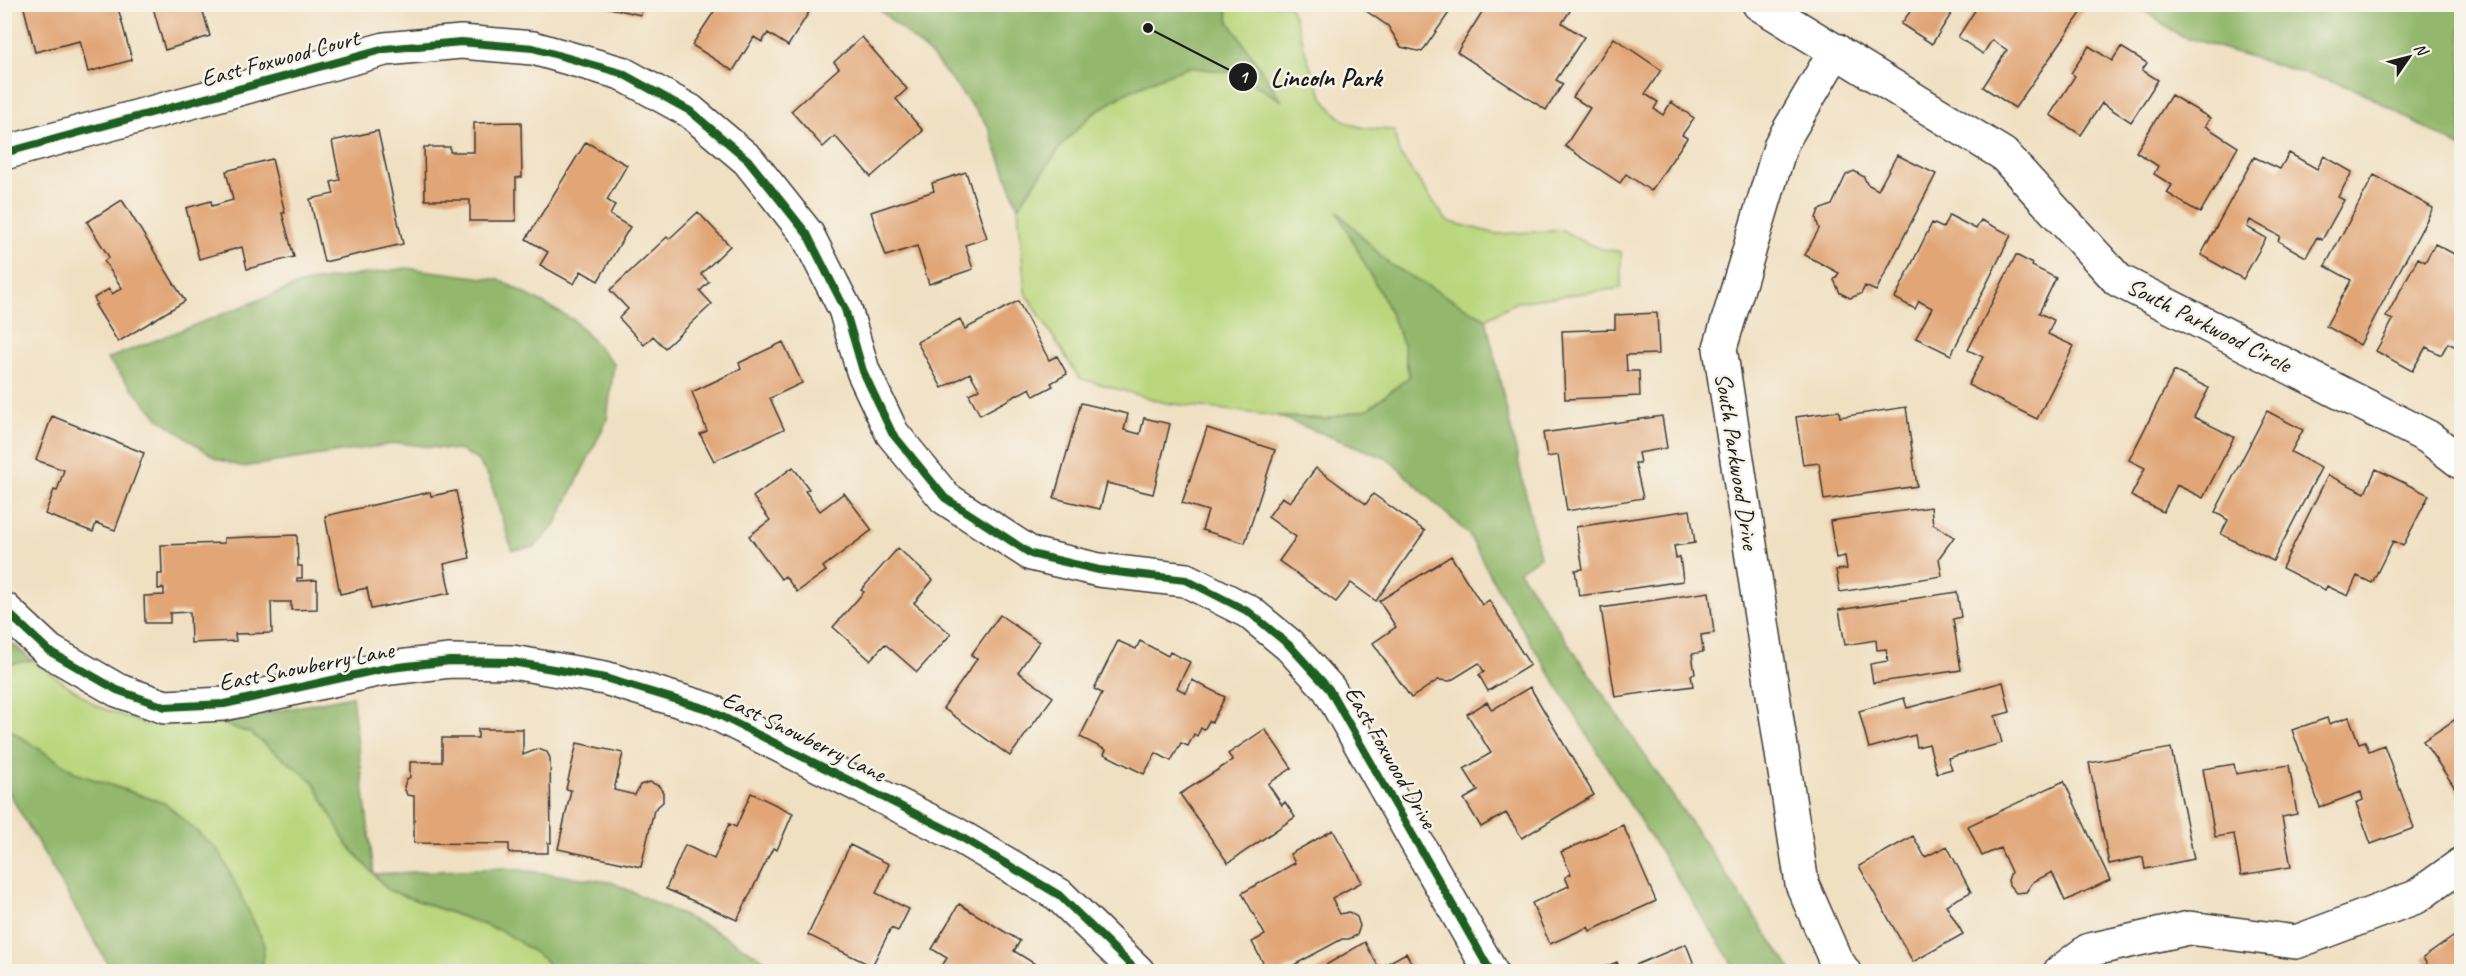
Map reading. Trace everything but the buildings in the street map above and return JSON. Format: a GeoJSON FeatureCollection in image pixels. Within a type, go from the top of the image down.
{"type":"FeatureCollection","features":[{"type":"Feature","properties":{"kind":"street"},"geometry":{"type":"LineString","coordinates":[[1759,4],[1836,50]]}},
{"type":"Feature","properties":{"kind":"street","name":"East Foxwood Court"},"geometry":{"type":"LineString","coordinates":[[4,153],[386,49],[462,42],[533,48],[621,73],[690,111],[748,160],[807,234],[845,309],[863,371],[892,433],[945,498],[1031,554],[1099,570],[1186,580]]}},
{"type":"Feature","properties":{"kind":"street","name":"South Parkwood Circle"},"geometry":{"type":"LineString","coordinates":[[1836,50],[2003,154],[2118,280],[2428,437],[2462,463]]}},
{"type":"Feature","properties":{"kind":"street","name":"South Parkwood Drive"},"geometry":{"type":"LineString","coordinates":[[1836,50],[1781,144],[1720,348],[1802,884],[1835,959],[1844,972]]}},
{"type":"Feature","properties":{"kind":"street","name":"East Foxwood Drive"},"geometry":{"type":"LineString","coordinates":[[1186,580],[1249,612],[1289,645],[1329,688],[1491,972]]}},
{"type":"Feature","properties":{"kind":"street","name":"East Snowberry Lane"},"geometry":{"type":"LineString","coordinates":[[4,609],[49,651],[117,690],[165,707],[224,704],[382,669],[450,661],[512,663],[605,678],[707,710],[954,833],[1059,895],[1138,972]]}},
{"type":"Feature","properties":{"kind":"street"},"geometry":{"type":"LineString","coordinates":[[2060,972],[2089,950],[2189,928],[2296,942],[2416,897],[2462,864]]}},
{"type":"Feature","properties":{"kind":"green space"},"geometry":{"type":"Polygon","coordinates":[[[874,5],[1226,5],[1229,22],[1282,101],[1236,73],[1189,67],[1158,78],[1126,93],[1090,116],[1062,145],[1018,207],[988,126],[932,56],[874,5]]]}},
{"type":"Feature","properties":{"kind":"green space"},"geometry":{"type":"Polygon","coordinates":[[[1226,5],[1289,5],[1313,74],[1330,107],[1342,119],[1357,126],[1394,130],[1399,153],[1447,221],[1497,234],[1563,230],[1581,241],[1602,249],[1621,252],[1621,288],[1516,302],[1486,319],[1389,264],[1339,213],[1387,306],[1403,343],[1409,377],[1368,409],[1325,419],[1277,416],[1166,403],[1079,378],[1025,292],[1018,207],[1062,145],[1090,116],[1126,93],[1158,78],[1189,67],[1236,73],[1281,100],[1229,22],[1226,5]]]}},
{"type":"Feature","properties":{"kind":"green space"},"geometry":{"type":"Polygon","coordinates":[[[2136,5],[2461,5],[2461,148],[2358,90],[2179,35],[2136,5]]]}},
{"type":"Feature","properties":{"kind":"green space"},"geometry":{"type":"Polygon","coordinates":[[[1337,211],[1389,264],[1486,319],[1540,557],[1519,571],[1792,971],[1737,971],[1627,800],[1495,584],[1469,535],[1388,459],[1277,416],[1325,419],[1368,409],[1409,377],[1403,343],[1387,306],[1337,211]]]}},
{"type":"Feature","properties":{"kind":"green space"},"geometry":{"type":"Polygon","coordinates":[[[407,268],[500,280],[574,320],[614,364],[607,420],[555,525],[535,547],[512,550],[489,477],[477,460],[462,451],[399,443],[243,467],[217,459],[158,418],[107,359],[303,283],[407,268]]]}},
{"type":"Feature","properties":{"kind":"green space"},"geometry":{"type":"Polygon","coordinates":[[[5,638],[32,660],[5,665],[5,638]]]}},
{"type":"Feature","properties":{"kind":"green space"},"geometry":{"type":"Polygon","coordinates":[[[32,660],[97,706],[147,725],[219,723],[250,733],[313,781],[346,843],[388,890],[504,932],[544,959],[554,971],[262,971],[264,943],[166,804],[78,774],[5,727],[4,665],[32,660]]]}},
{"type":"Feature","properties":{"kind":"green space"},"geometry":{"type":"Polygon","coordinates":[[[352,696],[374,874],[505,868],[611,882],[710,928],[784,971],[554,971],[544,959],[504,932],[388,890],[346,843],[313,781],[250,733],[219,723],[352,696]]]}},
{"type":"Feature","properties":{"kind":"green space"},"geometry":{"type":"Polygon","coordinates":[[[5,727],[78,774],[166,804],[220,852],[264,943],[262,971],[112,971],[5,786],[5,727]]]}},
{"type":"Feature","properties":{"kind":"cycle path"},"geometry":{"type":"LineString","coordinates":[[4,153],[385,49],[461,42],[533,48],[621,73],[690,111],[748,160],[807,234],[845,309],[863,371],[892,433],[945,498],[1031,554],[1099,570],[1186,580],[1249,612],[1289,645],[1329,689],[1491,972]]}},
{"type":"Feature","properties":{"kind":"cycle path"},"geometry":{"type":"LineString","coordinates":[[4,609],[49,651],[117,690],[165,707],[224,704],[382,669],[450,661],[512,662],[605,678],[707,709],[954,833],[1059,895],[1138,972]]}},
{"type":"Feature","properties":{"kind":"place","name":"Lincoln Park"},"geometry":{"type":"Point","coordinates":[1148,28]}}]}
